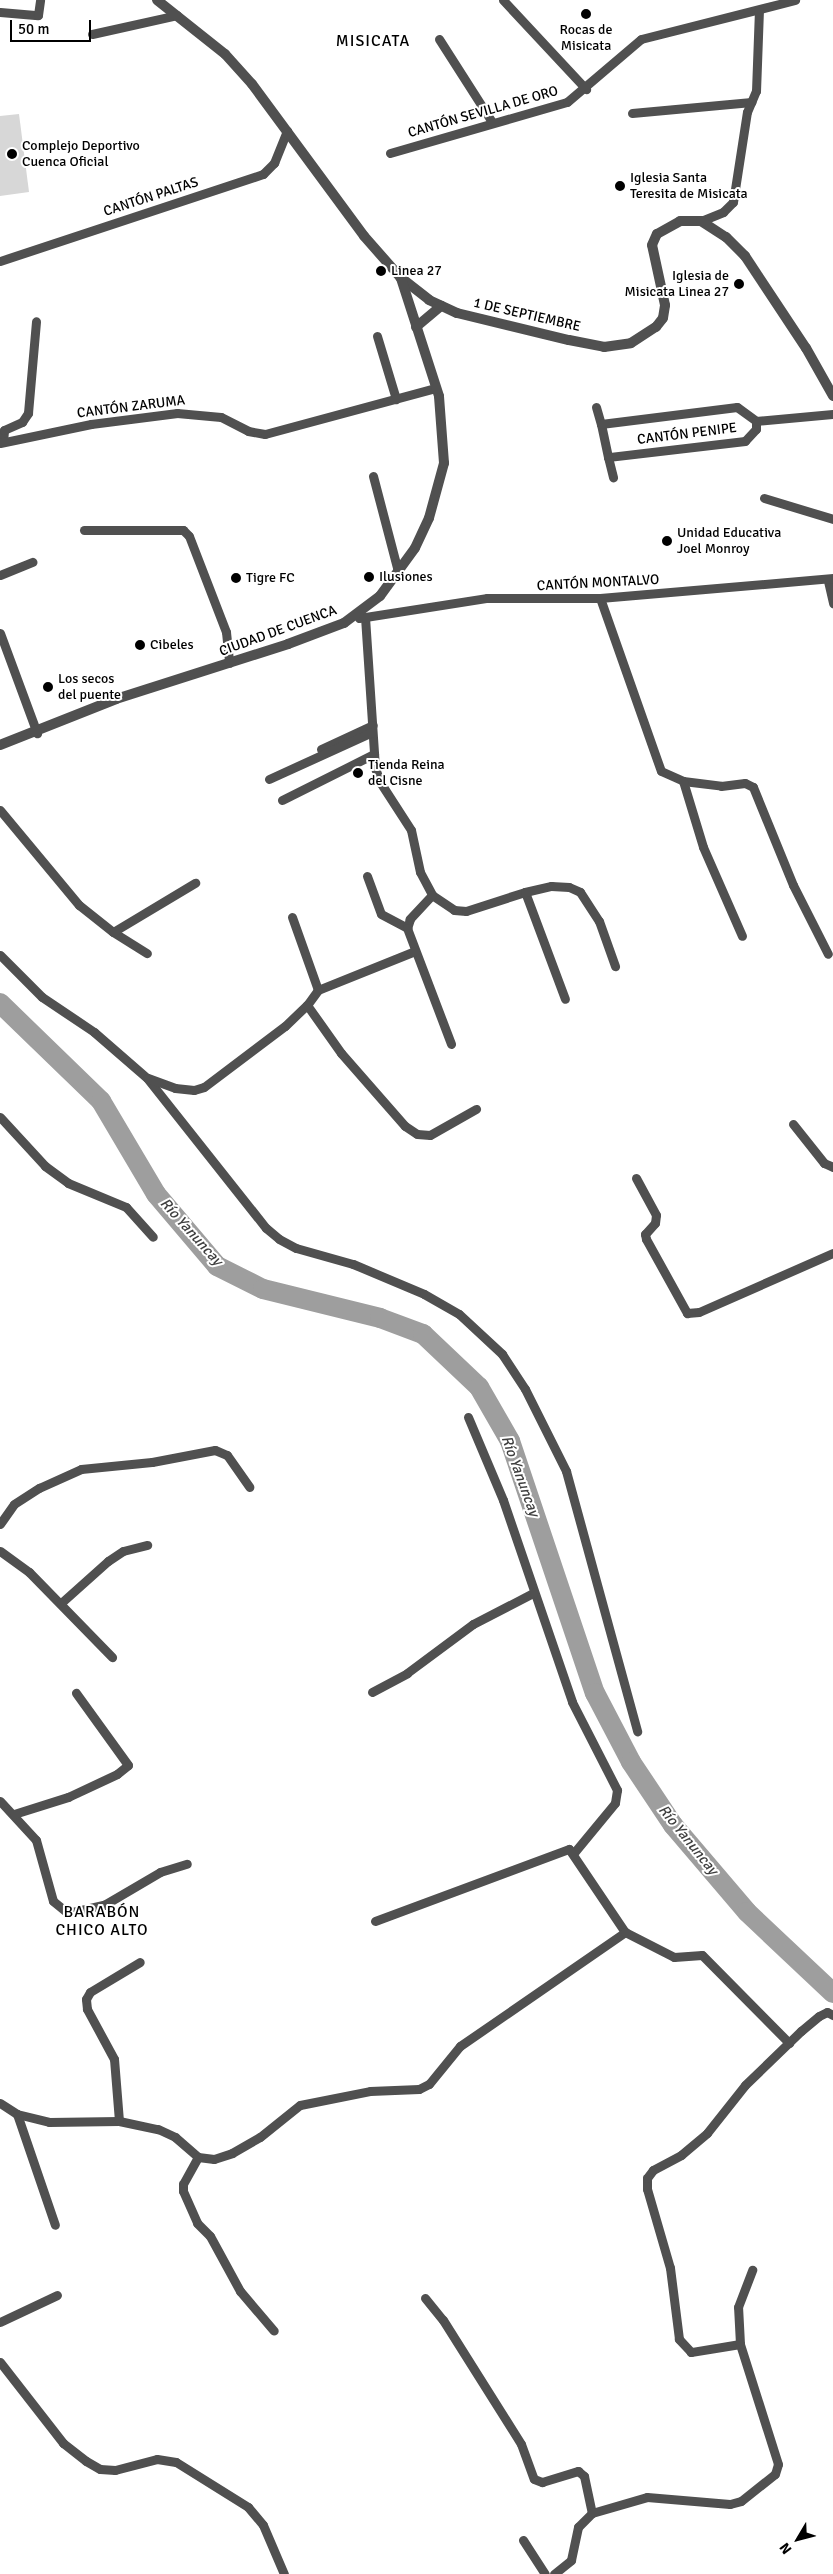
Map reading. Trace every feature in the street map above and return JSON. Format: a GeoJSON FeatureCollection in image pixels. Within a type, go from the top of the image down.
{"type":"FeatureCollection","features":[{"type":"Feature","properties":{"kind":"street"},"geometry":{"type":"LineString","coordinates":[[0,12],[38,15],[40,0]]}},
{"type":"Feature","properties":{"kind":"street","name":"1 DE SEPTIEMBRE"},"geometry":{"type":"LineString","coordinates":[[157,0],[225,54],[252,84],[364,236],[400,277],[417,292],[457,313],[604,347],[631,343],[656,327],[663,318],[665,305],[652,245],[657,234],[680,221],[700,221]]}},
{"type":"Feature","properties":{"kind":"street"},"geometry":{"type":"LineString","coordinates":[[503,0],[586,89]]}},
{"type":"Feature","properties":{"kind":"street","name":"CANTÓN SEVILLA DE ORO"},"geometry":{"type":"LineString","coordinates":[[390,153],[492,122],[567,102],[586,89],[622,53],[642,39],[796,0]]}},
{"type":"Feature","properties":{"kind":"street"},"geometry":{"type":"LineString","coordinates":[[700,221],[723,212],[733,202],[751,102],[758,77],[759,10]]}},
{"type":"Feature","properties":{"kind":"street"},"geometry":{"type":"LineString","coordinates":[[92,34],[176,15]]}},
{"type":"Feature","properties":{"kind":"street"},"geometry":{"type":"LineString","coordinates":[[439,39],[492,122]]}},
{"type":"Feature","properties":{"kind":"street"},"geometry":{"type":"LineString","coordinates":[[632,113],[751,102]]}},
{"type":"Feature","properties":{"kind":"street","name":"CANTÓN PALTAS"},"geometry":{"type":"LineString","coordinates":[[0,261],[263,174],[274,163],[287,131]]}},
{"type":"Feature","properties":{"kind":"street"},"geometry":{"type":"LineString","coordinates":[[700,221],[726,236],[745,256],[806,348],[833,396]]}},
{"type":"Feature","properties":{"kind":"street","name":"CIUDAD DE CUENCA"},"geometry":{"type":"LineString","coordinates":[[0,745],[37,733],[116,699],[229,663],[359,618],[380,596],[415,548],[429,518],[444,463],[436,388],[400,277]]}},
{"type":"Feature","properties":{"kind":"street"},"geometry":{"type":"LineString","coordinates":[[416,327],[441,306]]}},
{"type":"Feature","properties":{"kind":"street"},"geometry":{"type":"LineString","coordinates":[[2,443],[4,430],[22,422],[28,413],[36,321]]}},
{"type":"Feature","properties":{"kind":"street"},"geometry":{"type":"LineString","coordinates":[[377,336],[396,398]]}},
{"type":"Feature","properties":{"kind":"street","name":"CANTÓN ZARUMA"},"geometry":{"type":"LineString","coordinates":[[2,443],[91,424],[177,413],[220,417],[248,431],[265,434],[436,388]]}},
{"type":"Feature","properties":{"kind":"street"},"geometry":{"type":"LineString","coordinates":[[596,406],[613,477]]}},
{"type":"Feature","properties":{"kind":"street","name":"CANTÓN PENIPE"},"geometry":{"type":"LineString","coordinates":[[601,424],[737,407],[756,421],[833,414]]}},
{"type":"Feature","properties":{"kind":"street","name":"CANTÓN PENIPE"},"geometry":{"type":"LineString","coordinates":[[608,457],[745,441],[756,429],[756,421]]}},
{"type":"Feature","properties":{"kind":"street"},"geometry":{"type":"LineString","coordinates":[[373,476],[398,572]]}},
{"type":"Feature","properties":{"kind":"street"},"geometry":{"type":"LineString","coordinates":[[764,498],[833,519]]}},
{"type":"Feature","properties":{"kind":"street"},"geometry":{"type":"LineString","coordinates":[[84,530],[183,530],[189,536],[226,632],[229,663]]}},
{"type":"Feature","properties":{"kind":"street"},"geometry":{"type":"LineString","coordinates":[[0,575],[33,562]]}},
{"type":"Feature","properties":{"kind":"street"},"geometry":{"type":"LineString","coordinates":[[830,580],[833,603]]}},
{"type":"Feature","properties":{"kind":"street","name":"CANTÓN MONTALVO"},"geometry":{"type":"LineString","coordinates":[[359,618],[487,598],[600,598],[830,580]]}},
{"type":"Feature","properties":{"kind":"street"},"geometry":{"type":"LineString","coordinates":[[600,598],[655,760],[661,771],[683,781],[721,786],[745,783],[753,787],[793,885],[828,954]]}},
{"type":"Feature","properties":{"kind":"street"},"geometry":{"type":"LineString","coordinates":[[359,618],[374,754],[380,782],[411,830],[420,872],[432,895],[454,910],[466,911],[525,892],[551,886],[569,887],[580,892],[599,920],[615,966]]}},
{"type":"Feature","properties":{"kind":"street"},"geometry":{"type":"LineString","coordinates":[[0,633],[37,733]]}},
{"type":"Feature","properties":{"kind":"street"},"geometry":{"type":"LineString","coordinates":[[270,775],[372,729]]}},
{"type":"Feature","properties":{"kind":"street"},"geometry":{"type":"LineString","coordinates":[[282,800],[374,754]]}},
{"type":"Feature","properties":{"kind":"street"},"geometry":{"type":"LineString","coordinates":[[683,781],[703,848],[742,936]]}},
{"type":"Feature","properties":{"kind":"street"},"geometry":{"type":"LineString","coordinates":[[0,810],[79,905],[113,932],[147,953]]}},
{"type":"Feature","properties":{"kind":"street"},"geometry":{"type":"LineString","coordinates":[[367,876],[381,914],[408,928]]}},
{"type":"Feature","properties":{"kind":"street"},"geometry":{"type":"LineString","coordinates":[[113,932],[195,883]]}},
{"type":"Feature","properties":{"kind":"street"},"geometry":{"type":"LineString","coordinates":[[525,892],[565,999]]}},
{"type":"Feature","properties":{"kind":"street"},"geometry":{"type":"LineString","coordinates":[[432,895],[410,919],[408,928],[450,1044]]}},
{"type":"Feature","properties":{"kind":"street"},"geometry":{"type":"LineString","coordinates":[[292,917],[318,990]]}},
{"type":"Feature","properties":{"kind":"street"},"geometry":{"type":"LineString","coordinates":[[147,1078],[175,1088],[194,1090],[204,1087],[285,1026],[307,1005],[318,990],[415,951]]}},
{"type":"Feature","properties":{"kind":"street"},"geometry":{"type":"LineString","coordinates":[[0,954],[42,997],[94,1032],[147,1078],[266,1228],[279,1239],[296,1248],[353,1264],[424,1294],[459,1314],[502,1354],[525,1388],[566,1470],[637,1731]]}},
{"type":"Feature","properties":{"kind":"street"},"geometry":{"type":"LineString","coordinates":[[307,1005],[341,1053],[405,1126],[417,1134],[430,1135],[476,1109]]}},
{"type":"Feature","properties":{"kind":"street"},"geometry":{"type":"LineString","coordinates":[[0,1117],[45,1166],[68,1183],[126,1207],[153,1237]]}},
{"type":"Feature","properties":{"kind":"street"},"geometry":{"type":"LineString","coordinates":[[794,1124],[824,1163],[833,1167]]}},
{"type":"Feature","properties":{"kind":"street"},"geometry":{"type":"LineString","coordinates":[[636,1178],[656,1215],[655,1223],[645,1234],[646,1239],[687,1313],[699,1312],[833,1253]]}},
{"type":"Feature","properties":{"kind":"street"},"geometry":{"type":"LineString","coordinates":[[468,1416],[502,1500],[572,1702],[617,1790],[614,1803],[573,1854]]}},
{"type":"Feature","properties":{"kind":"street"},"geometry":{"type":"LineString","coordinates":[[0,1524],[14,1504],[39,1488],[81,1469],[152,1462],[215,1450],[227,1455],[249,1487]]}},
{"type":"Feature","properties":{"kind":"street"},"geometry":{"type":"LineString","coordinates":[[61,1603],[108,1560],[123,1551],[147,1545]]}},
{"type":"Feature","properties":{"kind":"street"},"geometry":{"type":"LineString","coordinates":[[0,1551],[30,1572],[112,1656]]}},
{"type":"Feature","properties":{"kind":"street"},"geometry":{"type":"LineString","coordinates":[[372,1692],[408,1673],[473,1624],[533,1593]]}},
{"type":"Feature","properties":{"kind":"street"},"geometry":{"type":"LineString","coordinates":[[14,1814],[68,1797],[117,1774],[128,1765],[76,1693]]}},
{"type":"Feature","properties":{"kind":"street"},"geometry":{"type":"LineString","coordinates":[[0,1801],[36,1840],[53,1901],[68,1913],[104,1905],[160,1872],[187,1864]]}},
{"type":"Feature","properties":{"kind":"street"},"geometry":{"type":"LineString","coordinates":[[375,1921],[563,1849],[569,1849],[625,1932],[674,1957],[702,1955],[789,2042]]}},
{"type":"Feature","properties":{"kind":"street"},"geometry":{"type":"LineString","coordinates":[[0,2103],[17,2114],[49,2122],[119,2121],[158,2130],[175,2137],[198,2157],[214,2159],[232,2153],[260,2137],[300,2105],[370,2091],[419,2089],[429,2084],[460,2046],[625,1932]]}},
{"type":"Feature","properties":{"kind":"street"},"geometry":{"type":"LineString","coordinates":[[119,2121],[114,2060],[87,2009],[86,1999],[90,1992],[140,1962]]}},
{"type":"Feature","properties":{"kind":"street"},"geometry":{"type":"LineString","coordinates":[[740,2344],[691,2352],[679,2339],[670,2268],[647,2189],[647,2178],[653,2170],[681,2154],[706,2133],[745,2085],[789,2042],[819,2016],[827,2012],[833,2015]]}},
{"type":"Feature","properties":{"kind":"street"},"geometry":{"type":"LineString","coordinates":[[17,2114],[55,2225]]}},
{"type":"Feature","properties":{"kind":"street"},"geometry":{"type":"LineString","coordinates":[[198,2157],[183,2184],[183,2191],[197,2223],[210,2236],[240,2291],[274,2331]]}},
{"type":"Feature","properties":{"kind":"street"},"geometry":{"type":"LineString","coordinates":[[554,2574],[571,2560],[578,2528],[592,2513],[647,2497],[730,2504],[741,2501],[775,2474],[778,2464],[740,2344],[738,2307],[752,2270]]}},
{"type":"Feature","properties":{"kind":"street"},"geometry":{"type":"LineString","coordinates":[[0,2322],[57,2295]]}},
{"type":"Feature","properties":{"kind":"street"},"geometry":{"type":"LineString","coordinates":[[425,2298],[442,2320],[516,2437],[534,2479],[542,2482],[578,2471],[584,2476],[592,2513]]}},
{"type":"Feature","properties":{"kind":"street"},"geometry":{"type":"LineString","coordinates":[[0,2362],[63,2443],[86,2462],[100,2469],[115,2470],[166,2459],[248,2507],[263,2525],[284,2574]]}},
{"type":"Feature","properties":{"kind":"street"},"geometry":{"type":"LineString","coordinates":[[522,2540],[545,2574]]}},
{"type":"Feature","properties":{"kind":"shaded area","name":"Complejo Deportivo Cuenca Oficial"},"geometry":{"type":"Polygon","coordinates":[[[19,114],[29,192],[0,196],[0,116],[19,114]]]}},
{"type":"Feature","properties":{"kind":"waterway","name":"Río Yanuncay"},"geometry":{"type":"LineString","coordinates":[[0,1003],[101,1101],[156,1194],[217,1266],[263,1289],[380,1318],[423,1334],[479,1387],[510,1441],[595,1693],[631,1762],[673,1825],[747,1912],[833,1993]]}},
{"type":"Feature","properties":{"kind":"place","name":"Rocas de Misicata"},"geometry":{"type":"Point","coordinates":[586,14]}},
{"type":"Feature","properties":{"kind":"place","name":"Complejo Deportivo Cuenca Oficial"},"geometry":{"type":"Point","coordinates":[12,154]}},
{"type":"Feature","properties":{"kind":"place","name":"Iglesia Santa Teresita de Misicata"},"geometry":{"type":"Point","coordinates":[620,186]}},
{"type":"Feature","properties":{"kind":"place","name":"Linea 27"},"geometry":{"type":"Point","coordinates":[381,271]}},
{"type":"Feature","properties":{"kind":"place","name":"Iglesia de Misicata Linea 27"},"geometry":{"type":"Point","coordinates":[739,284]}},
{"type":"Feature","properties":{"kind":"place","name":"Unidad Educativa Joel Monroy"},"geometry":{"type":"Point","coordinates":[667,541]}},
{"type":"Feature","properties":{"kind":"place","name":"Ilusiones"},"geometry":{"type":"Point","coordinates":[369,577]}},
{"type":"Feature","properties":{"kind":"place","name":"Tigre FC"},"geometry":{"type":"Point","coordinates":[236,578]}},
{"type":"Feature","properties":{"kind":"place","name":"Cibeles"},"geometry":{"type":"Point","coordinates":[140,645]}},
{"type":"Feature","properties":{"kind":"place","name":"Los secos del puente"},"geometry":{"type":"Point","coordinates":[48,687]}},
{"type":"Feature","properties":{"kind":"place","name":"Tienda Reina del Cisne"},"geometry":{"type":"Point","coordinates":[358,773]}},
{"type":"Feature","properties":{"kind":"district","name":"MISICATA"},"geometry":{"type":"Point","coordinates":[373,41]}},
{"type":"Feature","properties":{"kind":"district","name":"BARABÓN CHICO ALTO"},"geometry":{"type":"Point","coordinates":[102,1921]}}]}
